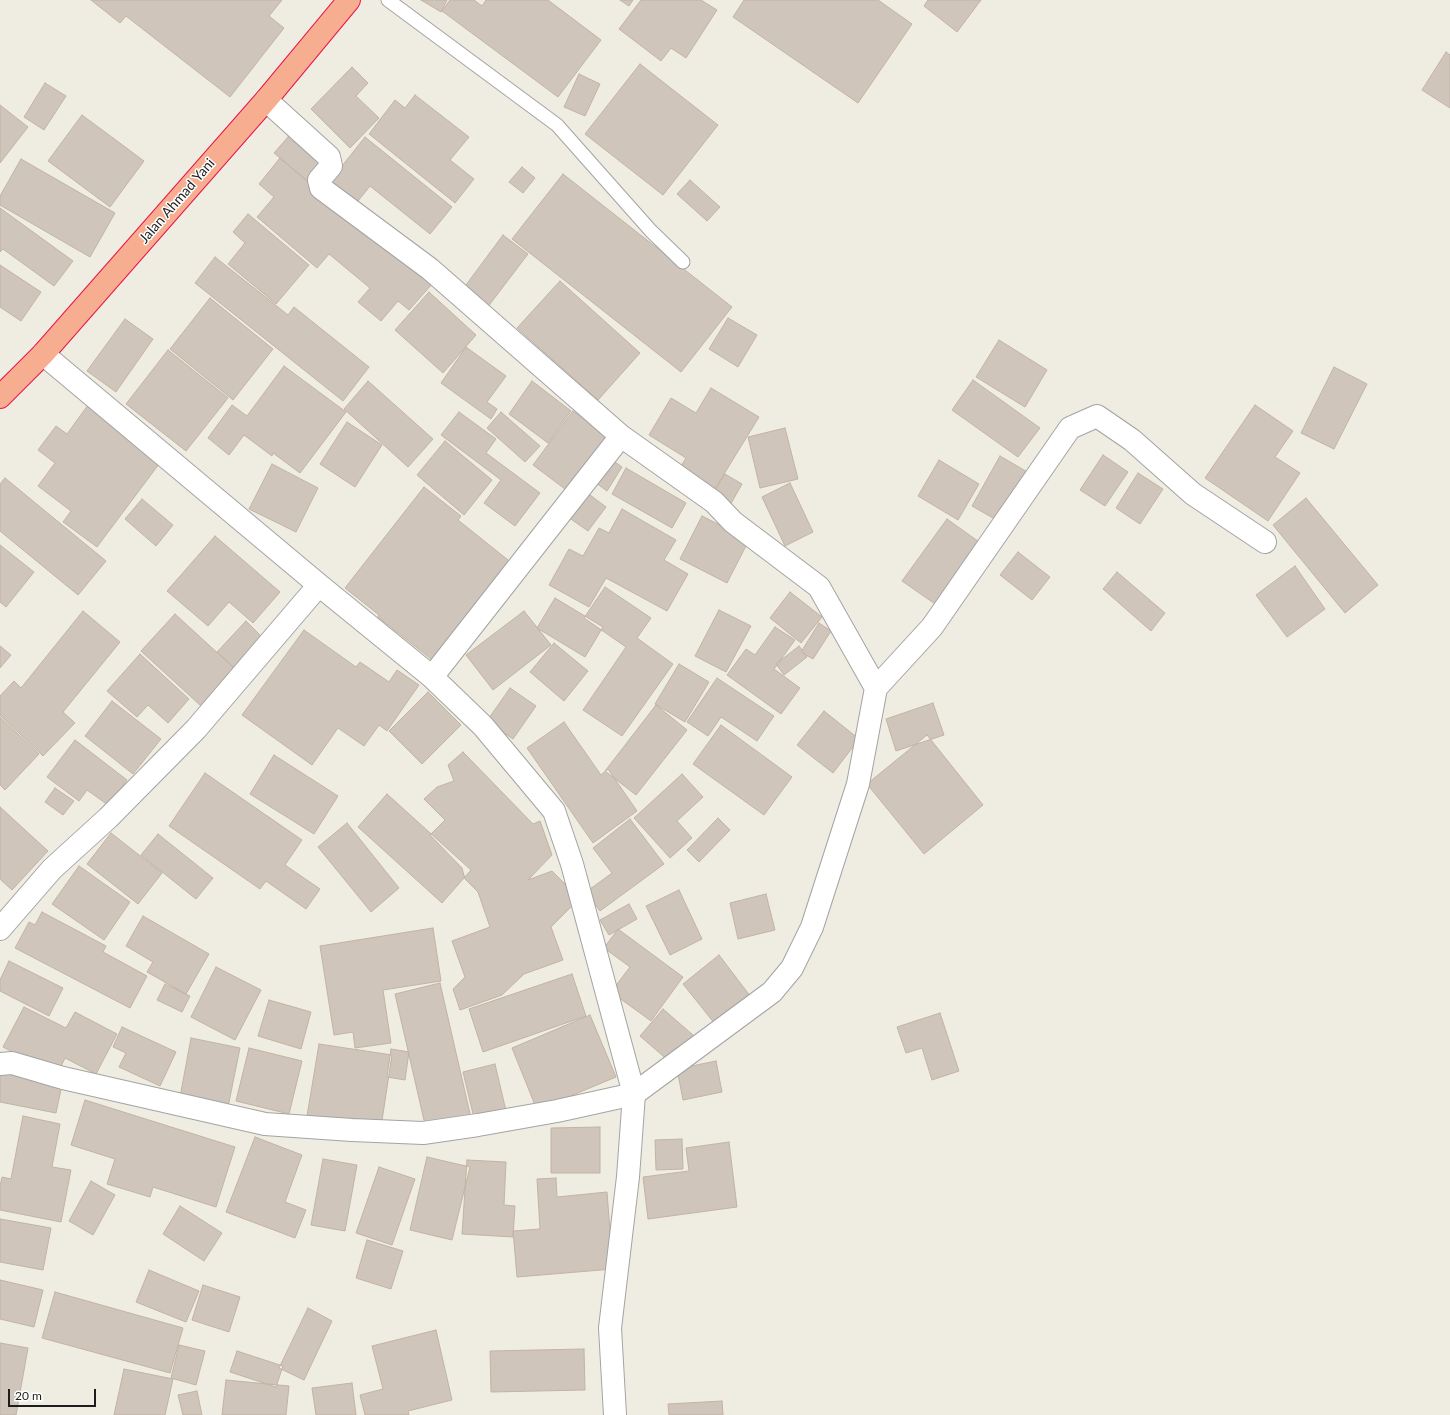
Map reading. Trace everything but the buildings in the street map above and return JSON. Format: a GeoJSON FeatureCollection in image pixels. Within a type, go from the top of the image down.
{"type":"FeatureCollection","features":[{"type":"Feature","properties":{"kind":"highway","name":"Jalan Ahmad Yani"},"geometry":{"type":"LineString","coordinates":[[0,397],[43,354],[266,100],[350,0]]}},
{"type":"Feature","properties":{"kind":"street"},"geometry":{"type":"LineString","coordinates":[[266,100],[329,157],[331,166],[319,180],[320,188],[430,269],[621,436],[714,502],[733,522],[819,587],[876,688]]}},
{"type":"Feature","properties":{"kind":"street"},"geometry":{"type":"LineString","coordinates":[[43,354],[319,585],[432,677],[483,726],[554,811],[572,864],[634,1094],[628,1177],[610,1328],[615,1415]]}},
{"type":"Feature","properties":{"kind":"street"},"geometry":{"type":"LineString","coordinates":[[0,1064],[12,1063],[63,1078],[265,1124],[352,1130],[423,1133],[556,1111],[634,1094],[772,992],[792,968],[812,927],[858,784],[876,688],[932,628],[1070,428],[1097,416],[1132,440],[1193,494],[1265,542]]}},
{"type":"Feature","properties":{"kind":"street"},"geometry":{"type":"LineString","coordinates":[[432,677],[621,436]]}},
{"type":"Feature","properties":{"kind":"street"},"geometry":{"type":"LineString","coordinates":[[0,929],[52,869],[108,818],[196,729],[319,585]]}},
{"type":"Feature","properties":{"kind":"lane"},"geometry":{"type":"LineString","coordinates":[[388,0],[557,125],[651,231],[683,262]]}}]}
